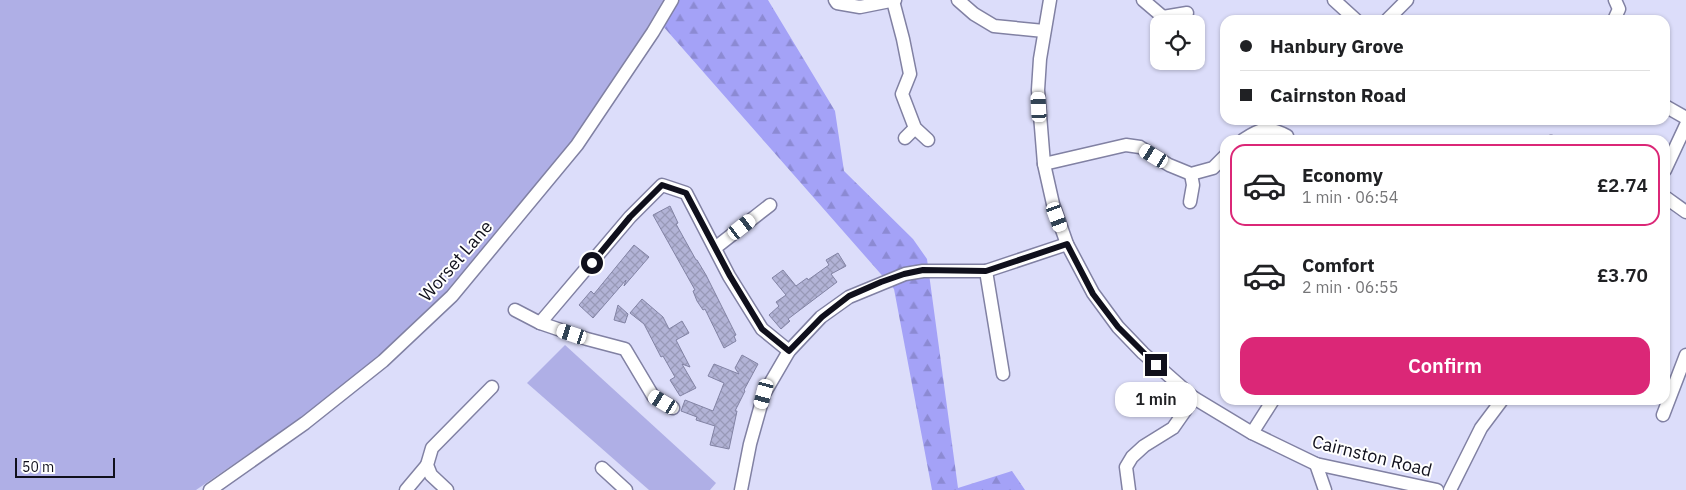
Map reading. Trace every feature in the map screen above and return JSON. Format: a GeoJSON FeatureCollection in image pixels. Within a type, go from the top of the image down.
{"type":"FeatureCollection","features":[{"type":"Feature","properties":{"kind":"street","name":"Worset Lane"},"geometry":{"type":"LineString","coordinates":[[210,490],[305,423],[384,361],[452,296],[577,145],[672,0]]}},
{"type":"Feature","properties":{"kind":"street"},"geometry":{"type":"LineString","coordinates":[[835,0],[837,3],[860,7],[894,0],[910,74],[902,94],[915,128],[928,140]]}},
{"type":"Feature","properties":{"kind":"street"},"geometry":{"type":"LineString","coordinates":[[958,0],[974,14],[994,26],[1044,31]]}},
{"type":"Feature","properties":{"kind":"street","name":"Cairnston Road"},"geometry":{"type":"LineString","coordinates":[[1050,0],[1040,59],[1038,90],[1044,164],[1053,204],[1067,244],[1093,294],[1118,327],[1143,354],[1194,398],[1252,433],[1316,464],[1437,490]]}},
{"type":"Feature","properties":{"kind":"street"},"geometry":{"type":"LineString","coordinates":[[1143,0],[1157,15]]}},
{"type":"Feature","properties":{"kind":"street"},"geometry":{"type":"LineString","coordinates":[[1334,0],[1350,15]]}},
{"type":"Feature","properties":{"kind":"street"},"geometry":{"type":"LineString","coordinates":[[1393,15],[1407,0]]}},
{"type":"Feature","properties":{"kind":"street"},"geometry":{"type":"LineString","coordinates":[[1616,0],[1619,9],[1616,15]]}},
{"type":"Feature","properties":{"kind":"street"},"geometry":{"type":"LineString","coordinates":[[1178,15],[1187,12]]}},
{"type":"Feature","properties":{"kind":"street"},"geometry":{"type":"LineString","coordinates":[[1670,109],[1686,118]]}},
{"type":"Feature","properties":{"kind":"street"},"geometry":{"type":"LineString","coordinates":[[1247,135],[1256,125],[1276,130],[1285,135]]}},
{"type":"Feature","properties":{"kind":"street"},"geometry":{"type":"LineString","coordinates":[[1670,159],[1686,125]]}},
{"type":"Feature","properties":{"kind":"street"},"geometry":{"type":"LineString","coordinates":[[905,138],[915,128]]}},
{"type":"Feature","properties":{"kind":"street"},"geometry":{"type":"LineString","coordinates":[[1044,164],[1126,145],[1140,147],[1191,174],[1213,168],[1220,161]]}},
{"type":"Feature","properties":{"kind":"street"},"geometry":{"type":"LineString","coordinates":[[1190,202],[1193,185],[1191,174]]}},
{"type":"Feature","properties":{"kind":"street"},"geometry":{"type":"LineString","coordinates":[[540,323],[630,217],[662,185],[686,193],[730,276],[762,329],[789,351]]}},
{"type":"Feature","properties":{"kind":"street"},"geometry":{"type":"LineString","coordinates":[[1670,201],[1686,212]]}},
{"type":"Feature","properties":{"kind":"street"},"geometry":{"type":"LineString","coordinates":[[715,248],[770,205]]}},
{"type":"Feature","properties":{"kind":"street"},"geometry":{"type":"LineString","coordinates":[[741,490],[750,444],[764,394],[789,351],[822,317],[849,296],[904,274],[923,270],[986,271],[1067,244]]}},
{"type":"Feature","properties":{"kind":"street"},"geometry":{"type":"LineString","coordinates":[[986,271],[1003,374]]}},
{"type":"Feature","properties":{"kind":"street"},"geometry":{"type":"LineString","coordinates":[[515,310],[540,323],[625,349],[653,396],[674,408]]}},
{"type":"Feature","properties":{"kind":"street"},"geometry":{"type":"LineString","coordinates":[[1670,397],[1686,355]]}},
{"type":"Feature","properties":{"kind":"street"},"geometry":{"type":"LineString","coordinates":[[406,490],[427,465],[432,448],[492,387]]}},
{"type":"Feature","properties":{"kind":"street"},"geometry":{"type":"LineString","coordinates":[[1129,490],[1126,467],[1132,457],[1144,446],[1173,428],[1194,398]]}},
{"type":"Feature","properties":{"kind":"street"},"geometry":{"type":"LineString","coordinates":[[1252,433],[1269,405]]}},
{"type":"Feature","properties":{"kind":"street"},"geometry":{"type":"LineString","coordinates":[[1450,490],[1481,428],[1498,405]]}},
{"type":"Feature","properties":{"kind":"street"},"geometry":{"type":"LineString","coordinates":[[1663,415],[1667,405]]}},
{"type":"Feature","properties":{"kind":"street"},"geometry":{"type":"LineString","coordinates":[[1316,464],[1325,490]]}},
{"type":"Feature","properties":{"kind":"street"},"geometry":{"type":"LineString","coordinates":[[427,465],[431,475],[447,490]]}},
{"type":"Feature","properties":{"kind":"street"},"geometry":{"type":"LineString","coordinates":[[602,468],[626,490]]}},
{"type":"Feature","properties":{"kind":"shaded area"},"geometry":{"type":"Polygon","coordinates":[[[0,0],[666,0],[570,143],[445,293],[384,357],[300,419],[196,490],[0,490],[0,0]]]}},
{"type":"Feature","properties":{"kind":"shaded area"},"geometry":{"type":"Polygon","coordinates":[[[565,345],[716,483],[710,490],[649,490],[527,383],[565,345]]]}},
{"type":"Feature","properties":{"kind":"green space"},"geometry":{"type":"Polygon","coordinates":[[[678,0],[768,0],[835,111],[844,171],[913,239],[927,259],[958,488],[1012,471],[1025,490],[932,490],[894,289],[662,25],[678,0]]]}},
{"type":"Feature","properties":{"kind":"building"},"geometry":{"type":"Polygon","coordinates":[[[670,206],[678,223],[676,224],[706,275],[736,335],[734,336],[736,341],[724,348],[705,309],[703,310],[697,301],[693,291],[695,290],[653,215],[670,206]]]}},
{"type":"Feature","properties":{"kind":"building"},"geometry":{"type":"Polygon","coordinates":[[[634,245],[649,257],[593,318],[579,305],[591,291],[594,294],[634,245]]]}},
{"type":"Feature","properties":{"kind":"building"},"geometry":{"type":"Polygon","coordinates":[[[838,253],[846,266],[831,274],[837,282],[788,319],[790,321],[781,329],[769,315],[779,306],[776,302],[786,295],[772,278],[783,270],[796,286],[829,265],[826,260],[838,253]]]}},
{"type":"Feature","properties":{"kind":"building"},"geometry":{"type":"Polygon","coordinates":[[[642,299],[663,317],[669,329],[682,321],[689,333],[676,340],[690,367],[682,364],[696,388],[680,396],[670,380],[675,377],[663,356],[661,357],[644,324],[630,313],[642,299]]]}},
{"type":"Feature","properties":{"kind":"building"},"geometry":{"type":"Polygon","coordinates":[[[618,305],[628,314],[625,323],[614,320],[618,305]]]}},
{"type":"Feature","properties":{"kind":"building"},"geometry":{"type":"Polygon","coordinates":[[[742,355],[758,364],[735,411],[737,411],[729,449],[710,445],[715,426],[696,420],[697,417],[681,411],[685,400],[713,411],[724,383],[708,376],[714,364],[739,374],[735,368],[742,355]]]}},
{"type":"Feature","properties":{"kind":"route"},"geometry":{"type":"LineString","coordinates":[[592,263],[630,217],[662,185],[686,193],[730,276],[762,329],[789,351],[822,317],[849,296],[881,282],[923,270],[986,271],[1067,244],[1093,294],[1118,327],[1156,365]]}}]}
